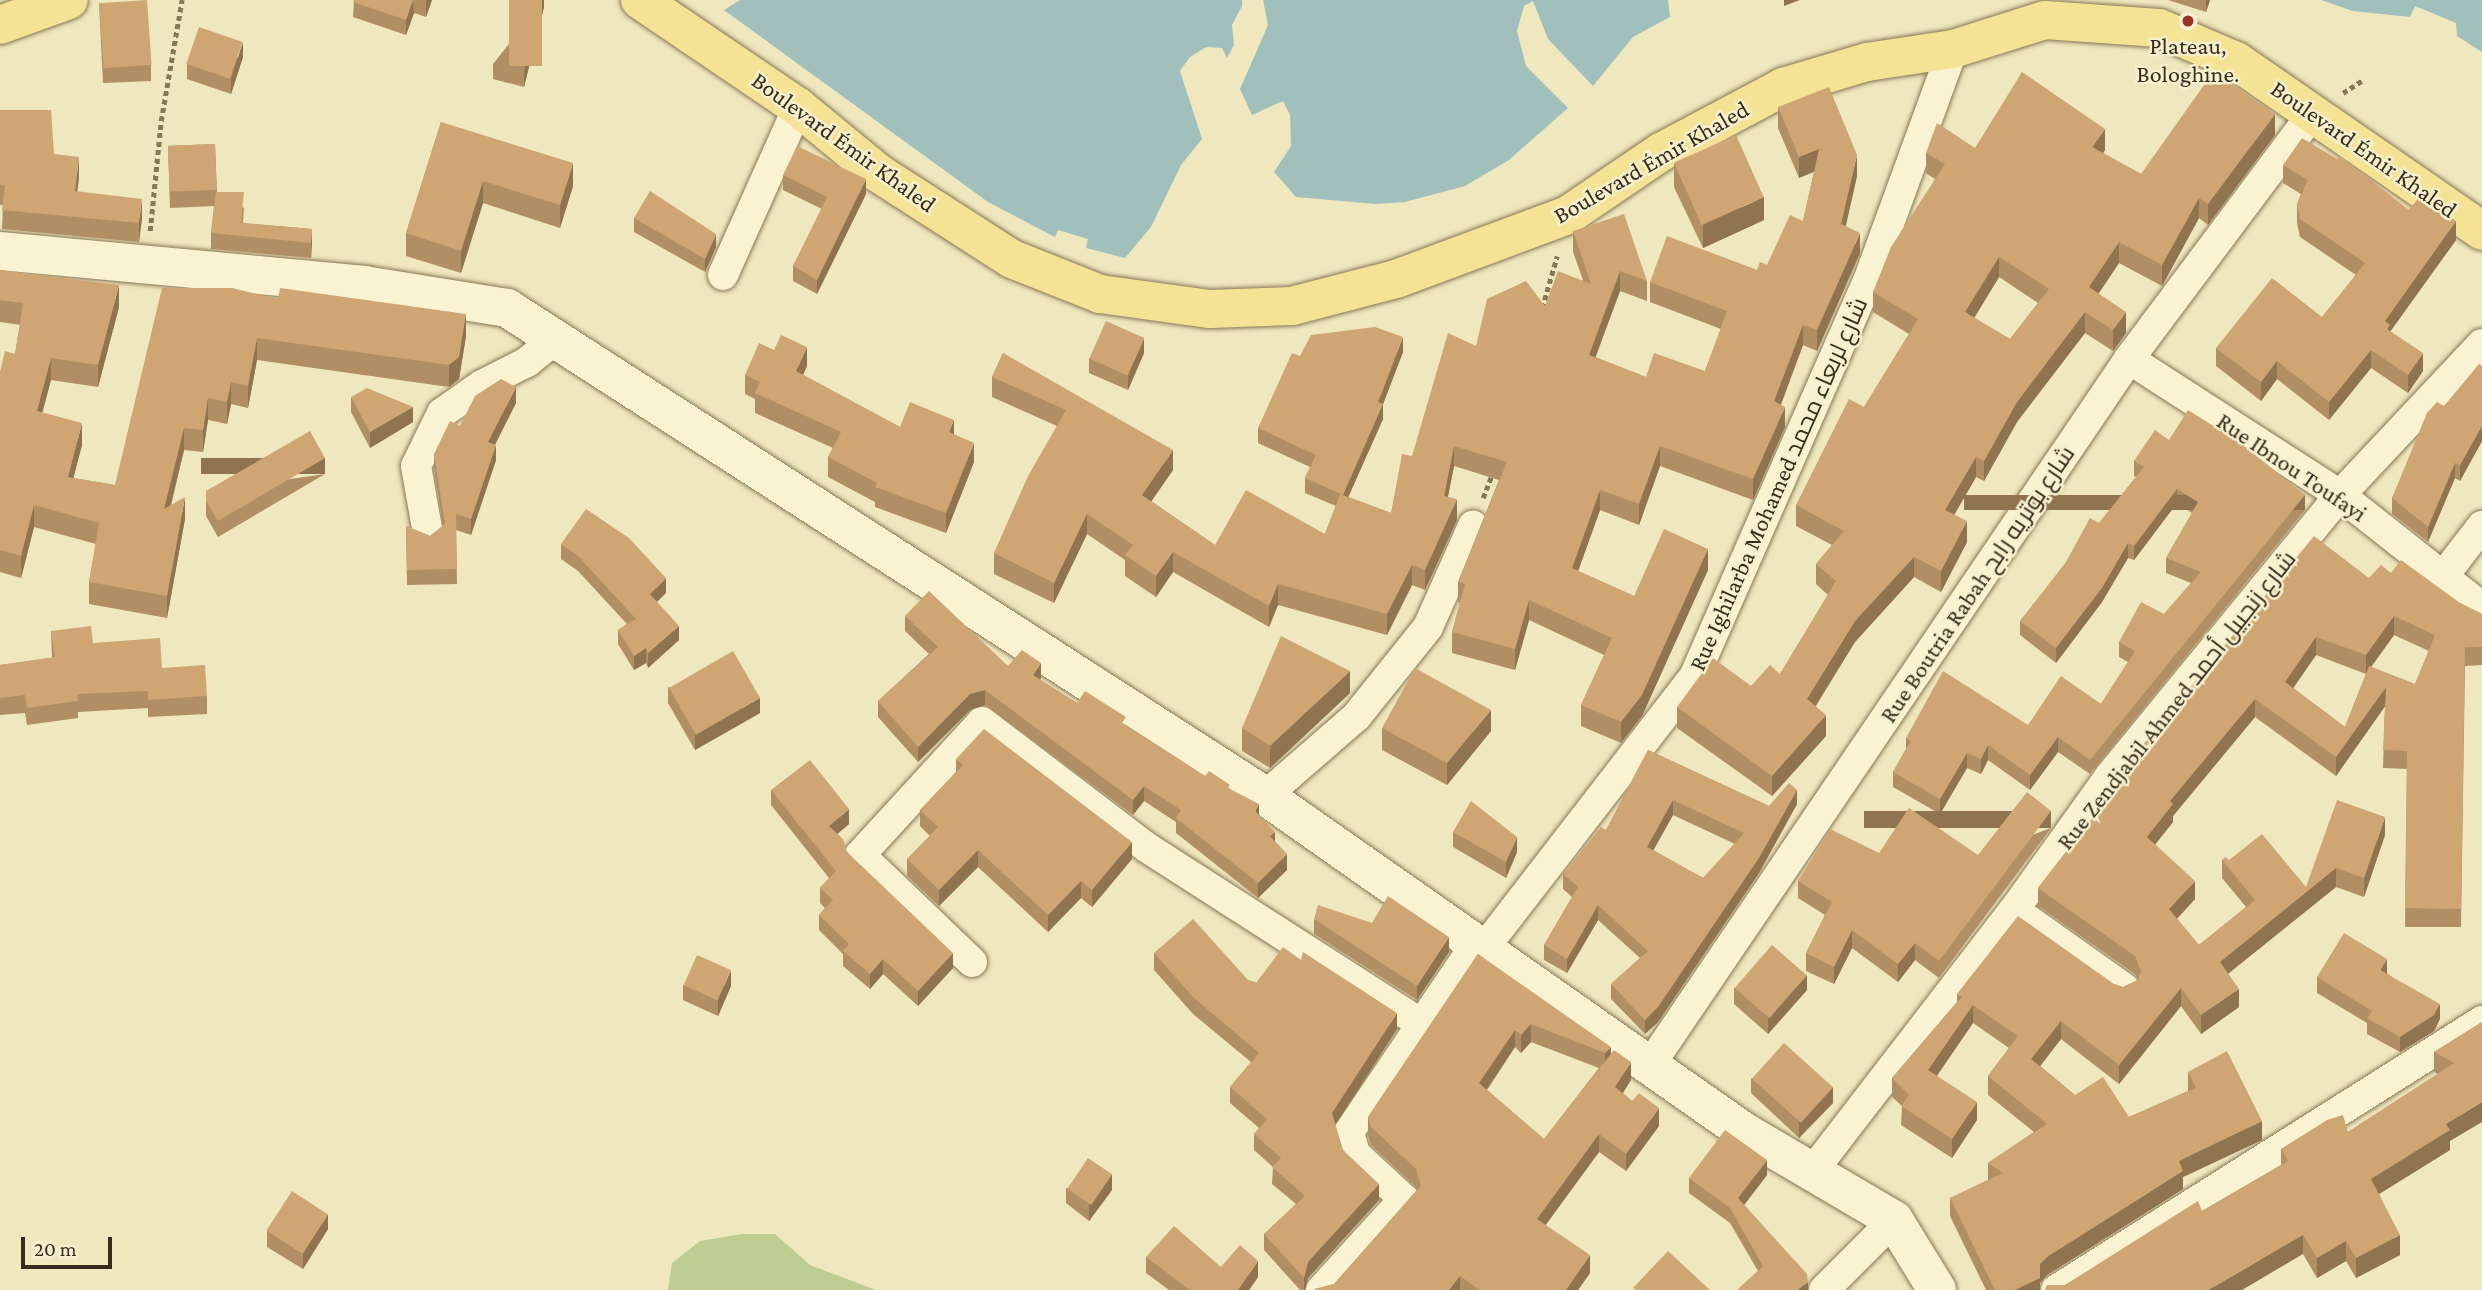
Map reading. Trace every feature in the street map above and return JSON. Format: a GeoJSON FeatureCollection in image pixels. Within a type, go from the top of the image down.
{"type":"FeatureCollection","features":[{"type":"Feature","properties":{"kind":"main road"},"geometry":{"type":"LineString","coordinates":[[0,25],[69,0]]}},
{"type":"Feature","properties":{"kind":"main road","name":"Boulevard Émir Khaled"},"geometry":{"type":"LineString","coordinates":[[640,0],[798,107],[878,173],[1012,259],[1100,294],[1210,309],[1292,306],[1396,279],[1568,215],[1661,152],[1783,88],[1867,62],[1953,49],[2045,20],[2159,28],[2236,61],[2314,112],[2482,231]]}},
{"type":"Feature","properties":{"kind":"main road"},"geometry":{"type":"LineString","coordinates":[[0,251],[364,285],[507,308],[554,340],[632,385],[1265,796],[1744,1131],[1894,1220],[1937,1290]]}},
{"type":"Feature","properties":{"kind":"street","name":"Rue Ighilarba Mohamed شارع لربعاء محمد"},"geometry":{"type":"LineString","coordinates":[[1321,1290],[1404,1199],[1355,1154],[1348,1139],[1423,1025],[1480,946],[1694,677],[1868,281],[1953,49]]}},
{"type":"Feature","properties":{"kind":"street"},"geometry":{"type":"LineString","coordinates":[[723,275],[798,107]]}},
{"type":"Feature","properties":{"kind":"street","name":"Rue Boutria Rabah شارع بوتريه رابح"},"geometry":{"type":"LineString","coordinates":[[1650,1065],[2129,359],[2314,112]]}},
{"type":"Feature","properties":{"kind":"street"},"geometry":{"type":"LineString","coordinates":[[428,534],[416,466],[442,413],[482,385],[527,362],[554,340]]}},
{"type":"Feature","properties":{"kind":"street","name":"Rue Zendjabil Ahmed شارع زنجبيل أحمد"},"geometry":{"type":"LineString","coordinates":[[1812,1172],[2014,910],[2110,776],[2340,495],[2482,344]]}},
{"type":"Feature","properties":{"kind":"street","name":"Rue Ibnou Toufayi"},"geometry":{"type":"LineString","coordinates":[[2129,359],[2340,495],[2441,579],[2482,607]]}},
{"type":"Feature","properties":{"kind":"street"},"geometry":{"type":"LineString","coordinates":[[1265,796],[1356,717],[1428,627],[1472,526]]}},
{"type":"Feature","properties":{"kind":"street"},"geometry":{"type":"LineString","coordinates":[[2441,579],[2482,526]]}},
{"type":"Feature","properties":{"kind":"street"},"geometry":{"type":"LineString","coordinates":[[972,962],[860,855],[982,722],[1146,847],[1423,1025]]}},
{"type":"Feature","properties":{"kind":"street"},"geometry":{"type":"LineString","coordinates":[[2014,910],[2124,988]]}},
{"type":"Feature","properties":{"kind":"street"},"geometry":{"type":"LineString","coordinates":[[2056,1290],[2482,1021]]}},
{"type":"Feature","properties":{"kind":"street"},"geometry":{"type":"LineString","coordinates":[[1824,1290],[1894,1220]]}},
{"type":"Feature","properties":{"kind":"path"},"geometry":{"type":"LineString","coordinates":[[147,264],[161,121],[182,0]]}},
{"type":"Feature","properties":{"kind":"path"},"geometry":{"type":"LineString","coordinates":[[1540,317],[1568,215]]}},
{"type":"Feature","properties":{"kind":"path"},"geometry":{"type":"LineString","coordinates":[[1472,526],[1494,467]]}},
{"type":"Feature","properties":{"kind":"green space"},"geometry":{"type":"Polygon","coordinates":[[[742,1234],[775,1234],[810,1265],[876,1290],[668,1290],[672,1263],[700,1241],[742,1234]]]}},
{"type":"Feature","properties":{"kind":"water"},"geometry":{"type":"Polygon","coordinates":[[[740,0],[1242,0],[1242,6],[1232,25],[1234,45],[1227,58],[1222,48],[1206,47],[1190,57],[1180,71],[1202,139],[1181,165],[1151,227],[1125,258],[1086,248],[1088,239],[1058,230],[1055,237],[988,202],[724,10],[740,0]]]}},
{"type":"Feature","properties":{"kind":"water"},"geometry":{"type":"Polygon","coordinates":[[[1263,0],[1668,0],[1670,17],[1633,37],[1593,86],[1548,39],[1533,1],[1524,6],[1517,31],[1526,66],[1568,108],[1509,160],[1465,186],[1405,202],[1376,204],[1296,197],[1274,172],[1291,146],[1290,115],[1283,101],[1252,115],[1240,89],[1268,25],[1263,0]]]}},
{"type":"Feature","properties":{"kind":"water"},"geometry":{"type":"Polygon","coordinates":[[[2321,0],[2482,0],[2482,52],[2457,36],[2456,23],[2415,6],[2410,17],[2353,11],[2321,0]]]}},
{"type":"Feature","properties":{"kind":"building"},"geometry":{"type":"Polygon","coordinates":[[[147,0],[152,65],[104,68],[99,3],[147,0]]]}},
{"type":"Feature","properties":{"kind":"building"},"geometry":{"type":"Polygon","coordinates":[[[413,0],[406,20],[353,2],[413,0]]]}},
{"type":"Feature","properties":{"kind":"building"},"geometry":{"type":"Polygon","coordinates":[[[509,0],[542,0],[542,66],[509,66],[509,0]]]}},
{"type":"Feature","properties":{"kind":"building"},"geometry":{"type":"Polygon","coordinates":[[[199,27],[242,42],[230,79],[186,64],[199,27]]]}},
{"type":"Feature","properties":{"kind":"building"},"geometry":{"type":"Polygon","coordinates":[[[2214,71],[2275,114],[2208,204],[2199,198],[2162,265],[2119,242],[2089,287],[2126,312],[2113,330],[2085,312],[2017,402],[1984,461],[1976,457],[1945,510],[1967,521],[1941,571],[1914,557],[1855,621],[1807,699],[1826,715],[1772,776],[1677,707],[1713,658],[1751,686],[1770,665],[1780,674],[1836,581],[1816,564],[1844,531],[1796,505],[1849,399],[1864,407],[1918,319],[1873,292],[1891,247],[1945,164],[1926,153],[1937,123],[1975,148],[2022,72],[2105,129],[2092,147],[2141,174],[2214,71]],[[1999,257],[1965,312],[2010,339],[2049,289],[1999,257]]]}},
{"type":"Feature","properties":{"kind":"building"},"geometry":{"type":"Polygon","coordinates":[[[1829,87],[1857,155],[1841,224],[1860,233],[1817,330],[1803,325],[1774,401],[1785,407],[1753,479],[1660,446],[1639,504],[1600,490],[1572,568],[1634,596],[1664,529],[1708,549],[1642,695],[1621,722],[1581,705],[1612,638],[1529,600],[1515,649],[1452,632],[1465,584],[1458,582],[1507,462],[1454,446],[1444,496],[1457,499],[1425,570],[1412,565],[1387,614],[1278,584],[1269,606],[1173,552],[1156,576],[1125,555],[1133,545],[1087,514],[1054,583],[994,553],[1028,476],[1066,410],[992,377],[1003,353],[1173,450],[1142,495],[1215,545],[1246,490],[1325,534],[1340,494],[1391,513],[1402,454],[1412,456],[1448,333],[1476,346],[1487,299],[1526,281],[1545,306],[1558,271],[1591,284],[1573,231],[1624,214],[1647,281],[1620,271],[1589,355],[1646,377],[1654,353],[1705,371],[1727,311],[1650,282],[1667,236],[1757,270],[1760,262],[1767,265],[1790,215],[1803,221],[1819,149],[1799,157],[1778,107],[1829,87]]]}},
{"type":"Feature","properties":{"kind":"building"},"geometry":{"type":"Polygon","coordinates":[[[0,110],[51,110],[54,154],[79,157],[75,191],[142,199],[139,223],[2,210],[5,186],[0,185],[0,110]]]}},
{"type":"Feature","properties":{"kind":"building"},"geometry":{"type":"Polygon","coordinates":[[[441,122],[573,163],[560,205],[483,181],[461,251],[406,233],[441,122]]]}},
{"type":"Feature","properties":{"kind":"building"},"geometry":{"type":"Polygon","coordinates":[[[1736,135],[1764,197],[1702,225],[1674,163],[1736,135]]]}},
{"type":"Feature","properties":{"kind":"building"},"geometry":{"type":"Polygon","coordinates":[[[2302,138],[2337,159],[2340,156],[2409,210],[2420,196],[2456,221],[2385,321],[2390,325],[2387,329],[2423,353],[2408,375],[2371,350],[2329,402],[2277,361],[2261,382],[2216,348],[2272,278],[2322,317],[2365,263],[2300,219],[2297,204],[2308,180],[2283,165],[2302,138]]]}},
{"type":"Feature","properties":{"kind":"building"},"geometry":{"type":"Polygon","coordinates":[[[215,144],[217,190],[170,192],[168,146],[215,144]]]}},
{"type":"Feature","properties":{"kind":"building"},"geometry":{"type":"Polygon","coordinates":[[[797,146],[866,179],[817,280],[793,266],[827,197],[783,175],[797,146]]]}},
{"type":"Feature","properties":{"kind":"building"},"geometry":{"type":"Polygon","coordinates":[[[650,191],[716,234],[705,259],[634,218],[650,191]]]}},
{"type":"Feature","properties":{"kind":"building"},"geometry":{"type":"Polygon","coordinates":[[[216,192],[244,192],[241,223],[312,229],[311,243],[211,233],[216,192]]]}},
{"type":"Feature","properties":{"kind":"building"},"geometry":{"type":"Polygon","coordinates":[[[0,270],[119,285],[98,365],[51,358],[37,411],[82,423],[68,477],[115,485],[162,288],[232,288],[278,299],[280,288],[466,314],[459,357],[449,365],[257,338],[248,386],[231,382],[227,402],[208,398],[203,430],[184,428],[164,509],[185,497],[167,596],[89,582],[99,523],[34,505],[21,556],[0,550],[0,372],[5,351],[15,354],[23,303],[0,300],[0,270]]]}},
{"type":"Feature","properties":{"kind":"building"},"geometry":{"type":"Polygon","coordinates":[[[1106,321],[1144,338],[1128,376],[1089,358],[1106,321]]]}},
{"type":"Feature","properties":{"kind":"building"},"geometry":{"type":"Polygon","coordinates":[[[1375,327],[1403,337],[1378,402],[1383,404],[1343,495],[1305,478],[1316,455],[1258,428],[1292,353],[1300,356],[1311,335],[1375,327]]]}},
{"type":"Feature","properties":{"kind":"building"},"geometry":{"type":"Polygon","coordinates":[[[781,335],[807,347],[796,371],[900,427],[910,402],[954,420],[949,432],[974,443],[946,513],[875,487],[877,483],[828,457],[841,432],[755,393],[760,382],[745,375],[759,343],[774,350],[781,335]]]}},
{"type":"Feature","properties":{"kind":"building"},"geometry":{"type":"Polygon","coordinates":[[[2479,364],[2482,366],[2482,426],[2460,465],[2455,463],[2428,527],[2392,498],[2427,413],[2437,402],[2444,406],[2479,364]]]}},
{"type":"Feature","properties":{"kind":"building"},"geometry":{"type":"Polygon","coordinates":[[[501,379],[516,387],[488,442],[496,445],[471,519],[456,514],[457,569],[407,570],[406,526],[430,536],[445,524],[434,454],[450,421],[460,426],[475,396],[501,379]]]}},
{"type":"Feature","properties":{"kind":"building"},"geometry":{"type":"Polygon","coordinates":[[[367,388],[413,407],[370,432],[351,397],[367,388]]]}},
{"type":"Feature","properties":{"kind":"building"},"geometry":{"type":"Polygon","coordinates":[[[2188,410],[2238,441],[2305,495],[2090,760],[2058,737],[2030,775],[1988,745],[1981,759],[1967,753],[1940,799],[1893,772],[1911,741],[1906,738],[1943,671],[2028,725],[2061,676],[2101,704],[2135,651],[2119,642],[2141,602],[2164,614],[2201,572],[2166,558],[2198,502],[2177,489],[2134,546],[2128,543],[2102,588],[2056,648],[2020,621],[2066,562],[2090,518],[2099,523],[2144,467],[2134,461],[2155,430],[2169,440],[2188,410]]]}},
{"type":"Feature","properties":{"kind":"building"},"geometry":{"type":"Polygon","coordinates":[[[310,431],[325,458],[218,521],[206,501],[206,491],[310,431]]]}},
{"type":"Feature","properties":{"kind":"building"},"geometry":{"type":"Polygon","coordinates":[[[586,509],[629,538],[666,578],[650,594],[679,626],[648,653],[646,648],[634,656],[618,630],[636,619],[578,556],[561,544],[586,509]]]}},
{"type":"Feature","properties":{"kind":"building"},"geometry":{"type":"Polygon","coordinates":[[[2314,536],[2369,578],[2381,565],[2391,573],[2401,560],[2460,603],[2482,614],[2482,647],[2465,647],[2461,909],[2405,908],[2407,751],[2383,750],[2386,687],[2336,757],[2255,699],[2170,801],[2173,804],[2147,837],[2195,881],[2169,909],[2199,945],[2255,900],[2222,860],[2225,857],[2229,860],[2262,834],[2306,887],[2337,800],[2385,817],[2364,878],[2336,868],[2220,962],[2239,989],[2201,1015],[2181,988],[2119,1065],[2061,1021],[2031,1059],[2075,1095],[2103,1077],[2129,1117],[2196,1088],[2188,1072],[2227,1051],[2262,1121],[2179,1161],[2183,1171],[2047,1257],[2040,1264],[2040,1278],[2015,1290],[1995,1290],[1950,1198],[2003,1173],[1988,1163],[2047,1124],[1988,1076],[2018,1036],[1973,1005],[1928,1070],[1977,1102],[1952,1139],[1901,1106],[1909,1095],[1892,1078],[1962,997],[1957,994],[2018,916],[2114,984],[2123,987],[2138,980],[2141,971],[2135,956],[2038,888],[2122,779],[2118,776],[2314,536]],[[2394,616],[2366,655],[2316,637],[2285,682],[2345,727],[2369,666],[2415,684],[2435,635],[2394,616]]]}},
{"type":"Feature","properties":{"kind":"building"},"geometry":{"type":"Polygon","coordinates":[[[929,591],[1008,666],[1022,650],[1041,663],[1033,675],[1077,703],[1085,691],[1126,717],[1122,723],[1205,776],[1209,771],[1230,785],[1228,788],[1259,804],[1255,811],[1275,832],[1270,836],[1287,854],[1258,883],[1176,818],[1181,810],[1144,786],[1133,800],[985,690],[970,694],[918,747],[878,701],[938,647],[905,616],[929,591]]]}},
{"type":"Feature","properties":{"kind":"building"},"geometry":{"type":"Polygon","coordinates":[[[91,626],[93,643],[160,638],[162,668],[205,665],[207,696],[148,700],[148,691],[77,694],[78,701],[27,708],[25,695],[0,698],[0,665],[55,657],[51,631],[91,626]]]}},
{"type":"Feature","properties":{"kind":"building"},"geometry":{"type":"Polygon","coordinates":[[[1281,636],[1350,671],[1270,746],[1242,728],[1281,636]]]}},
{"type":"Feature","properties":{"kind":"building"},"geometry":{"type":"Polygon","coordinates":[[[733,651],[760,698],[696,735],[669,688],[733,651]]]}},
{"type":"Feature","properties":{"kind":"building"},"geometry":{"type":"Polygon","coordinates":[[[1415,668],[1491,710],[1447,763],[1382,728],[1415,668]]]}},
{"type":"Feature","properties":{"kind":"building"},"geometry":{"type":"Polygon","coordinates":[[[984,729],[1132,842],[1092,890],[1081,881],[1048,915],[978,850],[939,890],[907,859],[938,827],[920,810],[963,765],[956,759],[984,729]]]}},
{"type":"Feature","properties":{"kind":"building"},"geometry":{"type":"Polygon","coordinates":[[[1648,750],[1769,806],[1789,783],[1797,790],[1759,858],[1658,1007],[1645,1020],[1611,984],[1648,951],[1598,905],[1567,959],[1544,945],[1578,887],[1563,874],[1601,827],[1606,830],[1648,750]],[[1673,800],[1647,847],[1703,878],[1744,833],[1673,800]]]}},
{"type":"Feature","properties":{"kind":"building"},"geometry":{"type":"Polygon","coordinates":[[[810,760],[849,809],[829,826],[843,839],[847,852],[953,953],[918,991],[883,959],[870,974],[843,951],[849,944],[819,915],[833,900],[820,888],[836,871],[771,790],[810,760]]]}},
{"type":"Feature","properties":{"kind":"building"},"geometry":{"type":"Polygon","coordinates":[[[2027,792],[2051,811],[1939,961],[1915,943],[1898,964],[1852,930],[1834,967],[1806,953],[1832,902],[1798,881],[1830,829],[1879,853],[1909,808],[1978,855],[2027,792]]]}},
{"type":"Feature","properties":{"kind":"building"},"geometry":{"type":"Polygon","coordinates":[[[1471,801],[1517,837],[1506,862],[1453,832],[1471,801]]]}},
{"type":"Feature","properties":{"kind":"building"},"geometry":{"type":"Polygon","coordinates":[[[1388,896],[1449,937],[1417,986],[1314,919],[1318,905],[1372,923],[1388,896]]]}},
{"type":"Feature","properties":{"kind":"building"},"geometry":{"type":"Polygon","coordinates":[[[1193,919],[1248,980],[1256,983],[1283,947],[1301,960],[1303,952],[1397,1013],[1332,1113],[1343,1150],[1379,1184],[1308,1262],[1304,1278],[1264,1234],[1305,1196],[1272,1167],[1281,1158],[1254,1134],[1267,1119],[1230,1087],[1259,1053],[1193,997],[1154,953],[1193,919]]]}},
{"type":"Feature","properties":{"kind":"building"},"geometry":{"type":"Polygon","coordinates":[[[2344,933],[2387,959],[2380,970],[2440,1004],[2434,1015],[2400,1037],[2367,1018],[2372,1011],[2317,977],[2344,933]]]}},
{"type":"Feature","properties":{"kind":"building"},"geometry":{"type":"Polygon","coordinates":[[[1772,945],[1807,975],[1769,1018],[1735,988],[1772,945]]]}},
{"type":"Feature","properties":{"kind":"building"},"geometry":{"type":"Polygon","coordinates":[[[1478,954],[1611,1047],[1605,1053],[1531,1024],[1521,1035],[1515,1030],[1479,1083],[1544,1139],[1614,1050],[1631,1062],[1615,1087],[1632,1101],[1639,1093],[1659,1108],[1626,1154],[1599,1134],[1537,1219],[1590,1255],[1566,1290],[1480,1290],[1460,1276],[1449,1290],[1317,1290],[1315,1289],[1334,1284],[1421,1186],[1416,1169],[1371,1127],[1368,1117],[1478,954]]]}},
{"type":"Feature","properties":{"kind":"building"},"geometry":{"type":"Polygon","coordinates":[[[697,955],[731,970],[717,1000],[684,985],[697,955]]]}},
{"type":"Feature","properties":{"kind":"building"},"geometry":{"type":"Polygon","coordinates":[[[2482,1022],[2482,1102],[2446,1124],[2450,1130],[2371,1179],[2400,1235],[2356,1258],[2346,1241],[2317,1258],[2303,1235],[2208,1290],[2045,1290],[2047,1285],[2065,1285],[2198,1201],[2202,1211],[2288,1161],[2281,1149],[2327,1120],[2343,1115],[2348,1132],[2454,1063],[2434,1052],[2482,1022]]]}},
{"type":"Feature","properties":{"kind":"building"},"geometry":{"type":"Polygon","coordinates":[[[1784,1043],[1833,1087],[1801,1123],[1752,1079],[1784,1043]]]}},
{"type":"Feature","properties":{"kind":"building"},"geometry":{"type":"Polygon","coordinates":[[[1725,1130],[1767,1160],[1738,1198],[1807,1274],[1808,1282],[1797,1290],[1737,1290],[1763,1266],[1730,1208],[1689,1178],[1725,1130]]]}},
{"type":"Feature","properties":{"kind":"building"},"geometry":{"type":"Polygon","coordinates":[[[1088,1158],[1112,1174],[1091,1205],[1067,1189],[1088,1158]]]}},
{"type":"Feature","properties":{"kind":"building"},"geometry":{"type":"Polygon","coordinates":[[[292,1191],[328,1214],[302,1254],[266,1230],[292,1191]]]}},
{"type":"Feature","properties":{"kind":"building"},"geometry":{"type":"Polygon","coordinates":[[[1174,1226],[1221,1267],[1240,1245],[1258,1261],[1238,1290],[1190,1290],[1146,1257],[1174,1226]]]}},
{"type":"Feature","properties":{"kind":"building"},"geometry":{"type":"Polygon","coordinates":[[[1668,1251],[1710,1290],[1633,1288],[1668,1251]]]}},
{"type":"Feature","properties":{"kind":"place","name":"Plateau, Bologhine."},"geometry":{"type":"Point","coordinates":[2188,21]}}]}
